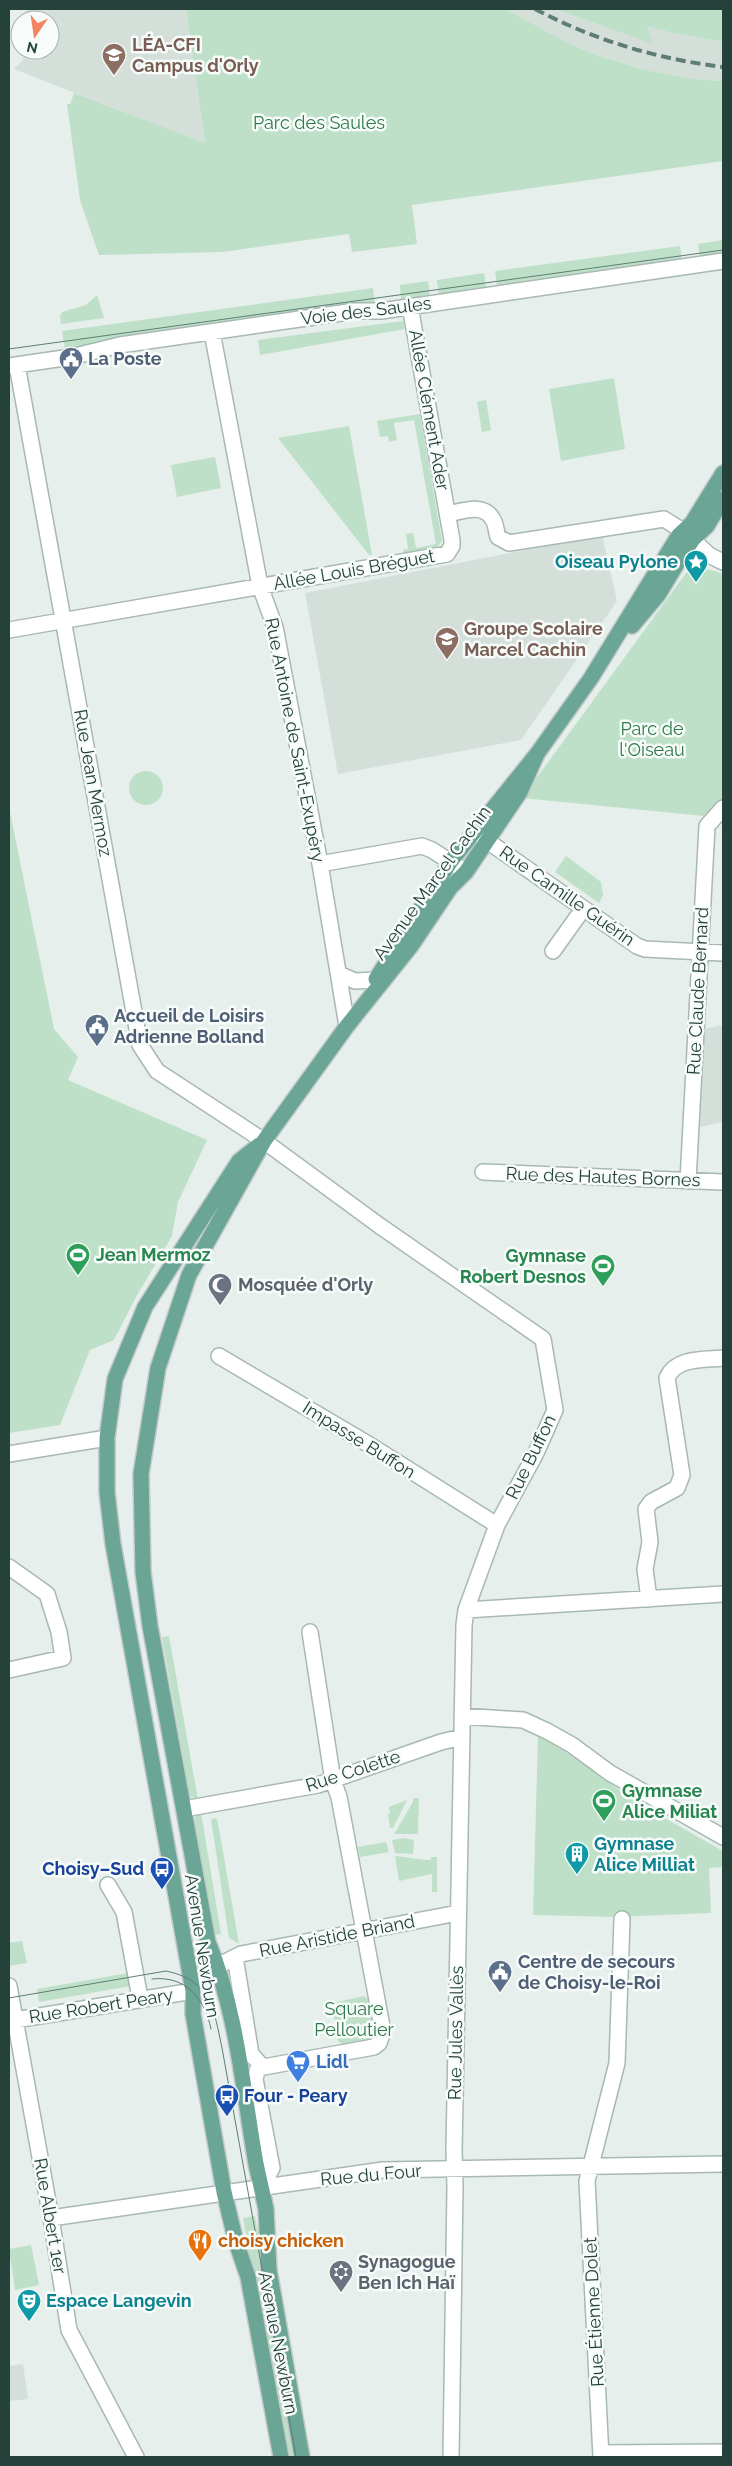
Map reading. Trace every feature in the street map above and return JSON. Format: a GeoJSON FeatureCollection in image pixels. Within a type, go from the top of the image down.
{"type":"FeatureCollection","features":[{"type":"Feature","properties":{"kind":"main road","name":"Avenue Marcel Cachin"},"geometry":{"type":"LineString","coordinates":[[347,1026],[413,918],[451,861],[481,836],[520,792],[538,754],[591,678],[658,595],[688,535],[692,523],[723,473]]}},
{"type":"Feature","properties":{"kind":"main road","name":"Avenue Marcel Cachin"},"geometry":{"type":"LineString","coordinates":[[688,535],[707,526],[723,499]]}},
{"type":"Feature","properties":{"kind":"main road","name":"Avenue Marcel Cachin"},"geometry":{"type":"LineString","coordinates":[[156,1660],[143,1572],[140,1474],[158,1368],[189,1275],[264,1141],[347,1026],[402,959],[450,888],[466,872],[481,836]]}},
{"type":"Feature","properties":{"kind":"main road","name":"Avenue Marcel Cachin"},"geometry":{"type":"LineString","coordinates":[[107,1438],[115,1378],[145,1307],[239,1161],[264,1141]]}},
{"type":"Feature","properties":{"kind":"main road","name":"Avenue Newburn"},"geometry":{"type":"LineString","coordinates":[[107,1438],[107,1492],[113,1544],[193,1990],[192,2014],[224,2192],[236,2242],[248,2277],[281,2457]]}},
{"type":"Feature","properties":{"kind":"main road","name":"Avenue Newburn"},"geometry":{"type":"LineString","coordinates":[[156,1660],[208,1942],[218,1966],[228,2001],[256,2164],[262,2187],[267,2218],[269,2270],[302,2457]]}},
{"type":"Feature","properties":{"kind":"street","name":"Voie des Saules"},"geometry":{"type":"LineString","coordinates":[[13,366],[71,357],[120,345],[723,261]]}},
{"type":"Feature","properties":{"kind":"street","name":"Allée Clément Ader"},"geometry":{"type":"LineString","coordinates":[[410,306],[448,514]]}},
{"type":"Feature","properties":{"kind":"street","name":"Rue Antoine de Saint-Exupéry"},"geometry":{"type":"LineString","coordinates":[[212,332],[260,586],[275,627],[320,864],[347,1026]]}},
{"type":"Feature","properties":{"kind":"street","name":"Rue Jean Mermoz"},"geometry":{"type":"LineString","coordinates":[[13,366],[64,620],[140,1045],[157,1071],[264,1141]]}},
{"type":"Feature","properties":{"kind":"street"},"geometry":{"type":"LineString","coordinates":[[448,514],[479,509],[484,510],[492,518],[498,537],[509,543],[664,519],[688,535],[709,555],[723,562]]}},
{"type":"Feature","properties":{"kind":"street","name":"Allée Louis Bréguet"},"geometry":{"type":"LineString","coordinates":[[9,630],[443,556],[450,550],[452,543],[448,514]]}},
{"type":"Feature","properties":{"kind":"street","name":"Rue Claude Bernard"},"geometry":{"type":"LineString","coordinates":[[688,1181],[707,826],[723,808]]}},
{"type":"Feature","properties":{"kind":"street","name":"Rue Camille Guérin"},"geometry":{"type":"LineString","coordinates":[[481,836],[637,946],[645,949],[723,953]]}},
{"type":"Feature","properties":{"kind":"street"},"geometry":{"type":"LineString","coordinates":[[320,864],[422,846],[451,861],[466,872]]}},
{"type":"Feature","properties":{"kind":"street"},"geometry":{"type":"LineString","coordinates":[[553,951],[583,909]]}},
{"type":"Feature","properties":{"kind":"street"},"geometry":{"type":"LineString","coordinates":[[339,974],[355,981],[376,980]]}},
{"type":"Feature","properties":{"kind":"street","name":"Rue Buffon"},"geometry":{"type":"LineString","coordinates":[[264,1141],[380,1226],[543,1339],[556,1410],[536,1453],[497,1525],[466,1610]]}},
{"type":"Feature","properties":{"kind":"street","name":"Rue des Hautes Bornes"},"geometry":{"type":"LineString","coordinates":[[483,1172],[723,1182]]}},
{"type":"Feature","properties":{"kind":"street","name":"Impasse Buffon"},"geometry":{"type":"LineString","coordinates":[[220,1356],[373,1447],[497,1525]]}},
{"type":"Feature","properties":{"kind":"street"},"geometry":{"type":"LineString","coordinates":[[650,1599],[646,1569],[650,1542],[646,1509],[651,1502],[677,1488],[681,1480],[667,1385],[670,1371],[675,1366],[690,1361],[723,1358]]}},
{"type":"Feature","properties":{"kind":"street"},"geometry":{"type":"LineString","coordinates":[[9,1454],[107,1438]]}},
{"type":"Feature","properties":{"kind":"street"},"geometry":{"type":"LineString","coordinates":[[9,1567],[47,1594],[59,1632],[64,1658],[9,1670]]}},
{"type":"Feature","properties":{"kind":"street"},"geometry":{"type":"LineString","coordinates":[[466,1610],[723,1594]]}},
{"type":"Feature","properties":{"kind":"street","name":"Rue Jules Vallès"},"geometry":{"type":"LineString","coordinates":[[451,2457],[458,1913],[466,1610]]}},
{"type":"Feature","properties":{"kind":"street"},"geometry":{"type":"LineString","coordinates":[[262,2187],[272,2168],[256,2079],[258,2068],[369,2048],[379,2043],[382,2026],[339,1797],[333,1781],[310,1632]]}},
{"type":"Feature","properties":{"kind":"street"},"geometry":{"type":"LineString","coordinates":[[462,1716],[523,1720],[547,1731],[572,1745],[610,1772],[723,1837]]}},
{"type":"Feature","properties":{"kind":"street","name":"Rue Colette"},"geometry":{"type":"LineString","coordinates":[[184,1809],[333,1781],[441,1742],[462,1737]]}},
{"type":"Feature","properties":{"kind":"street"},"geometry":{"type":"LineString","coordinates":[[108,1885],[124,1912],[140,1998]]}},
{"type":"Feature","properties":{"kind":"street","name":"Rue Aristide Briand"},"geometry":{"type":"LineString","coordinates":[[218,1966],[242,1954],[458,1913]]}},
{"type":"Feature","properties":{"kind":"street","name":"Rue Étienne Dolet"},"geometry":{"type":"LineString","coordinates":[[601,2455],[587,2181],[617,2063],[622,1919]]}},
{"type":"Feature","properties":{"kind":"street"},"geometry":{"type":"LineString","coordinates":[[235,1957],[251,2054],[262,2066]]}},
{"type":"Feature","properties":{"kind":"street"},"geometry":{"type":"LineString","coordinates":[[193,1990],[200,1988],[218,1966]]}},
{"type":"Feature","properties":{"kind":"street","name":"Rue Albert 1er"},"geometry":{"type":"LineString","coordinates":[[9,1986],[12,2020],[51,2218],[69,2330],[136,2457]]}},
{"type":"Feature","properties":{"kind":"street","name":"Rue Robert Peary"},"geometry":{"type":"LineString","coordinates":[[12,2020],[193,1990]]}},
{"type":"Feature","properties":{"kind":"street","name":"Rue du Four"},"geometry":{"type":"LineString","coordinates":[[51,2218],[383,2170],[723,2164]]}},
{"type":"Feature","properties":{"kind":"street"},"geometry":{"type":"LineString","coordinates":[[601,2455],[723,2452]]}},
{"type":"Feature","properties":{"kind":"shaded area","name":"LÉA-CFI Campus d'Orly"},"geometry":{"type":"Polygon","coordinates":[[[186,9],[205,144],[14,69],[22,60],[60,60],[60,10],[25,10],[186,9]]]}},
{"type":"Feature","properties":{"kind":"shaded area"},"geometry":{"type":"Polygon","coordinates":[[[505,9],[601,9],[673,33],[723,42],[723,81],[694,79],[641,69],[599,56],[570,44],[505,9]]]}},
{"type":"Feature","properties":{"kind":"shaded area","name":"Groupe Scolaire Marcel Cachin"},"geometry":{"type":"Polygon","coordinates":[[[602,535],[617,601],[521,740],[338,774],[305,593],[602,535]]]}},
{"type":"Feature","properties":{"kind":"shaded area"},"geometry":{"type":"Polygon","coordinates":[[[723,1025],[723,1122],[700,1127],[704,1029],[723,1025]]]}},
{"type":"Feature","properties":{"kind":"shaded area"},"geometry":{"type":"Polygon","coordinates":[[[23,2364],[28,2399],[9,2401],[9,2366],[23,2364]]]}},
{"type":"Feature","properties":{"kind":"green space","name":"Parc des Saules"},"geometry":{"type":"Polygon","coordinates":[[[186,9],[505,9],[570,44],[599,56],[641,69],[694,79],[723,81],[723,161],[412,205],[417,244],[352,252],[349,234],[223,252],[99,255],[80,200],[67,104],[70,104],[74,93],[205,143],[186,9]]]}},
{"type":"Feature","properties":{"kind":"green space"},"geometry":{"type":"Polygon","coordinates":[[[556,9],[723,9],[723,42],[647,26],[653,44],[556,9]]]}},
{"type":"Feature","properties":{"kind":"green space"},"geometry":{"type":"Polygon","coordinates":[[[723,240],[723,255],[700,258],[698,244],[723,240]]]}},
{"type":"Feature","properties":{"kind":"green space"},"geometry":{"type":"Polygon","coordinates":[[[680,246],[682,260],[497,286],[495,271],[680,246]]]}},
{"type":"Feature","properties":{"kind":"green space"},"geometry":{"type":"Polygon","coordinates":[[[484,273],[486,288],[439,295],[437,280],[484,273]]]}},
{"type":"Feature","properties":{"kind":"green space"},"geometry":{"type":"Polygon","coordinates":[[[428,281],[430,297],[404,301],[401,299],[400,285],[428,281]]]}},
{"type":"Feature","properties":{"kind":"green space"},"geometry":{"type":"Polygon","coordinates":[[[373,288],[375,305],[65,350],[62,331],[373,288]]]}},
{"type":"Feature","properties":{"kind":"green space"},"geometry":{"type":"Polygon","coordinates":[[[97,295],[104,318],[61,324],[60,316],[62,312],[86,305],[97,295]]]}},
{"type":"Feature","properties":{"kind":"green space"},"geometry":{"type":"Polygon","coordinates":[[[403,321],[405,329],[260,355],[258,340],[403,321]]]}},
{"type":"Feature","properties":{"kind":"green space"},"geometry":{"type":"Polygon","coordinates":[[[614,378],[625,449],[561,461],[549,389],[614,378]]]}},
{"type":"Feature","properties":{"kind":"green space"},"geometry":{"type":"Polygon","coordinates":[[[486,400],[491,430],[482,432],[477,402],[486,400]]]}},
{"type":"Feature","properties":{"kind":"green space"},"geometry":{"type":"Polygon","coordinates":[[[420,414],[442,541],[436,548],[403,554],[403,550],[408,549],[406,534],[413,533],[416,548],[436,544],[414,420],[394,423],[397,440],[389,442],[388,436],[380,437],[377,421],[420,414]]]}},
{"type":"Feature","properties":{"kind":"green space"},"geometry":{"type":"Polygon","coordinates":[[[349,426],[372,555],[369,555],[278,438],[349,426]]]}},
{"type":"Feature","properties":{"kind":"green space"},"geometry":{"type":"Polygon","coordinates":[[[215,457],[221,488],[177,497],[171,465],[215,457]]]}},
{"type":"Feature","properties":{"kind":"green space","name":"Parc de l'Oiseau"},"geometry":{"type":"Polygon","coordinates":[[[695,569],[711,570],[723,574],[723,800],[704,816],[522,798],[686,573],[695,569]]]}},
{"type":"Feature","properties":{"kind":"green space"},"geometry":{"type":"Polygon","coordinates":[[[146,771],[153,772],[158,776],[162,781],[162,795],[158,800],[153,804],[146,805],[139,804],[134,800],[130,795],[129,788],[130,781],[134,776],[139,772],[146,771]]]}},
{"type":"Feature","properties":{"kind":"green space","name":"Jean Mermoz"},"geometry":{"type":"Polygon","coordinates":[[[9,807],[54,1029],[78,1057],[68,1080],[207,1140],[178,1202],[172,1236],[136,1297],[114,1340],[90,1350],[60,1425],[9,1433],[9,807]]]}},
{"type":"Feature","properties":{"kind":"green space"},"geometry":{"type":"Polygon","coordinates":[[[566,856],[601,882],[603,895],[599,903],[555,872],[566,856]]]}},
{"type":"Feature","properties":{"kind":"green space"},"geometry":{"type":"Polygon","coordinates":[[[169,1636],[198,1800],[190,1796],[162,1637],[169,1636]]]}},
{"type":"Feature","properties":{"kind":"green space","name":"Gymnase Alice Miliat"},"geometry":{"type":"Polygon","coordinates":[[[538,1735],[579,1760],[636,1802],[723,1851],[723,1867],[709,1868],[711,1913],[615,1917],[533,1915],[538,1735]]]}},
{"type":"Feature","properties":{"kind":"green space"},"geometry":{"type":"Polygon","coordinates":[[[413,1798],[419,1798],[418,1834],[394,1834],[413,1802],[413,1798]]]}},
{"type":"Feature","properties":{"kind":"green space"},"geometry":{"type":"Polygon","coordinates":[[[407,1800],[393,1828],[390,1828],[389,1807],[407,1800]]]}},
{"type":"Feature","properties":{"kind":"green space"},"geometry":{"type":"Polygon","coordinates":[[[201,1812],[221,1934],[213,1935],[195,1822],[195,1817],[201,1812]]]}},
{"type":"Feature","properties":{"kind":"green space"},"geometry":{"type":"Polygon","coordinates":[[[216,1818],[239,1944],[229,1938],[211,1819],[216,1818]]]}},
{"type":"Feature","properties":{"kind":"green space"},"geometry":{"type":"Polygon","coordinates":[[[403,1838],[414,1840],[413,1854],[395,1853],[392,1840],[403,1838]]]}},
{"type":"Feature","properties":{"kind":"green space"},"geometry":{"type":"Polygon","coordinates":[[[386,1842],[389,1852],[360,1857],[358,1847],[386,1842]]]}},
{"type":"Feature","properties":{"kind":"green space"},"geometry":{"type":"Polygon","coordinates":[[[395,1856],[422,1860],[431,1860],[431,1857],[437,1857],[437,1892],[432,1892],[432,1874],[399,1881],[395,1856]]]}},
{"type":"Feature","properties":{"kind":"green space"},"geometry":{"type":"Polygon","coordinates":[[[22,1941],[27,1963],[9,1966],[9,1943],[22,1941]]]}},
{"type":"Feature","properties":{"kind":"green space"},"geometry":{"type":"Polygon","coordinates":[[[128,1973],[131,1986],[39,2002],[37,1989],[128,1973]]]}},
{"type":"Feature","properties":{"kind":"green space","name":"Square Pelloutier"},"geometry":{"type":"Polygon","coordinates":[[[364,1996],[369,2000],[373,2016],[375,2026],[373,2036],[370,2040],[342,2044],[338,2041],[333,2009],[337,2002],[364,1996]]]}},
{"type":"Feature","properties":{"kind":"green space"},"geometry":{"type":"Polygon","coordinates":[[[255,2216],[298,2457],[285,2457],[243,2218],[255,2216]]]}},
{"type":"Feature","properties":{"kind":"green space"},"geometry":{"type":"Polygon","coordinates":[[[31,2245],[39,2285],[15,2290],[9,2249],[31,2245]]]}},
{"type":"Feature","properties":{"kind":"tram line"},"geometry":{"type":"LineString","coordinates":[[9,349],[723,250]]}},
{"type":"Feature","properties":{"kind":"tram line"},"geometry":{"type":"LineString","coordinates":[[9,1998],[166,1971],[193,1981],[208,1999],[213,2009],[222,2048],[296,2457]]}},
{"type":"Feature","properties":{"kind":"tram line"},"geometry":{"type":"LineString","coordinates":[[152,1979],[174,1981],[192,1991],[204,2008],[211,2029]]}},
{"type":"Feature","properties":{"kind":"railway"},"geometry":{"type":"LineString","coordinates":[[535,9],[580,30],[626,47],[674,59],[723,67]]}},
{"type":"Feature","properties":{"kind":"place","name":"LÉA-CFI Campus d'Orly"},"geometry":{"type":"Point","coordinates":[114,76]}},
{"type":"Feature","properties":{"kind":"place","name":"La Poste"},"geometry":{"type":"Point","coordinates":[71,380]}},
{"type":"Feature","properties":{"kind":"place","name":"Oiseau Pylone"},"geometry":{"type":"Point","coordinates":[696,583]}},
{"type":"Feature","properties":{"kind":"place","name":"Groupe Scolaire Marcel Cachin"},"geometry":{"type":"Point","coordinates":[447,660]}},
{"type":"Feature","properties":{"kind":"place","name":"Accueil de Loisirs Adrienne Bolland"},"geometry":{"type":"Point","coordinates":[97,1047]}},
{"type":"Feature","properties":{"kind":"place","name":"Jean Mermoz"},"geometry":{"type":"Point","coordinates":[78,1276]}},
{"type":"Feature","properties":{"kind":"place","name":"Gymnase Robert Desnos"},"geometry":{"type":"Point","coordinates":[603,1287]}},
{"type":"Feature","properties":{"kind":"place","name":"Mosquée d'Orly"},"geometry":{"type":"Point","coordinates":[220,1306]}},
{"type":"Feature","properties":{"kind":"place","name":"Gymnase Alice Miliat"},"geometry":{"type":"Point","coordinates":[604,1822]}},
{"type":"Feature","properties":{"kind":"place","name":"Gymnase Alice Milliat"},"geometry":{"type":"Point","coordinates":[577,1875]}},
{"type":"Feature","properties":{"kind":"place","name":"Choisy–Sud"},"geometry":{"type":"Point","coordinates":[162,1890]}},
{"type":"Feature","properties":{"kind":"place","name":"Centre de secours de Choisy-le-Roi"},"geometry":{"type":"Point","coordinates":[500,1993]}},
{"type":"Feature","properties":{"kind":"place","name":"Lidl"},"geometry":{"type":"Point","coordinates":[298,2083]}},
{"type":"Feature","properties":{"kind":"place","name":"Four - Peary"},"geometry":{"type":"Point","coordinates":[227,2117]}},
{"type":"Feature","properties":{"kind":"place","name":"choisy chicken"},"geometry":{"type":"Point","coordinates":[200,2262]}},
{"type":"Feature","properties":{"kind":"place","name":"Synagogue Ben Ich Haï"},"geometry":{"type":"Point","coordinates":[341,2293]}},
{"type":"Feature","properties":{"kind":"place","name":"Espace Langevin"},"geometry":{"type":"Point","coordinates":[29,2322]}}]}
